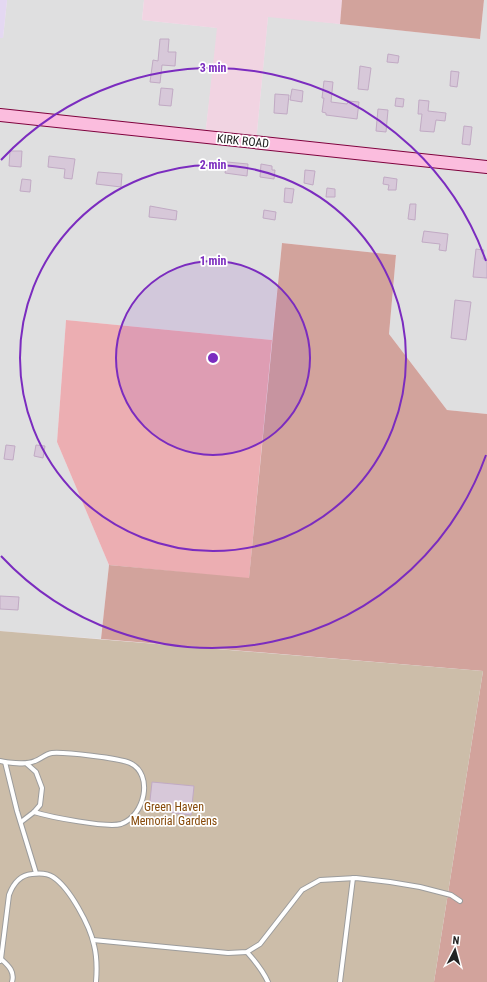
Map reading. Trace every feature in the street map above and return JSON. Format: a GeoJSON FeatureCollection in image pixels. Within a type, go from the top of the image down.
{"type":"FeatureCollection","features":[{"type":"Feature","properties":{"kind":"street","name":"KIRK ROAD"},"geometry":{"type":"LineString","coordinates":[[0,115],[487,167]]}},
{"type":"Feature","properties":{"kind":"lane"},"geometry":{"type":"LineString","coordinates":[[0,761],[27,764],[37,761],[50,753],[108,758],[131,763],[142,774],[144,796],[139,810],[130,821],[119,824],[96,823],[60,819],[34,812]]}},
{"type":"Feature","properties":{"kind":"lane"},"geometry":{"type":"LineString","coordinates":[[5,762],[36,873]]}},
{"type":"Feature","properties":{"kind":"lane"},"geometry":{"type":"LineString","coordinates":[[21,822],[34,812],[40,805],[42,788],[36,772],[27,764]]}},
{"type":"Feature","properties":{"kind":"lane"},"geometry":{"type":"LineString","coordinates":[[12,982],[12,972],[9,966],[1,960],[8,895],[12,885],[20,878],[30,874],[42,873],[53,877],[70,894],[87,922],[93,940],[97,970],[96,982]]}},
{"type":"Feature","properties":{"kind":"lane"},"geometry":{"type":"LineString","coordinates":[[93,940],[228,953],[247,952],[260,944],[302,890],[320,880],[353,878],[390,882],[420,887],[451,895],[460,901]]}},
{"type":"Feature","properties":{"kind":"lane"},"geometry":{"type":"LineString","coordinates":[[340,982],[353,878]]}},
{"type":"Feature","properties":{"kind":"lane"},"geometry":{"type":"LineString","coordinates":[[247,952],[268,982]]}},
{"type":"Feature","properties":{"kind":"shaded area"},"geometry":{"type":"Polygon","coordinates":[[[0,0],[7,0],[3,38],[0,38],[0,0]]]}},
{"type":"Feature","properties":{"kind":"shaded area"},"geometry":{"type":"Polygon","coordinates":[[[7,0],[144,0],[142,20],[218,28],[205,137],[256,142],[268,16],[480,39],[484,0],[487,0],[487,414],[447,410],[389,334],[396,255],[282,243],[272,340],[66,320],[57,442],[109,565],[101,639],[0,631],[0,38],[3,38],[7,0]]]}},
{"type":"Feature","properties":{"kind":"shaded area"},"geometry":{"type":"Polygon","coordinates":[[[144,0],[342,0],[340,24],[268,17],[256,142],[205,137],[217,28],[142,20],[144,0]]]}},
{"type":"Feature","properties":{"kind":"shaded area"},"geometry":{"type":"Polygon","coordinates":[[[342,0],[484,0],[480,39],[340,24],[342,0]]]}},
{"type":"Feature","properties":{"kind":"shaded area"},"geometry":{"type":"Polygon","coordinates":[[[282,243],[396,255],[389,334],[447,410],[487,414],[487,982],[434,982],[483,671],[101,639],[109,565],[249,578],[282,243]]]}},
{"type":"Feature","properties":{"kind":"shaded area"},"geometry":{"type":"Polygon","coordinates":[[[66,320],[272,340],[249,579],[109,565],[57,442],[66,320]]]}},
{"type":"Feature","properties":{"kind":"green space","name":"Green Haven Memorial Gardens"},"geometry":{"type":"Polygon","coordinates":[[[0,631],[483,671],[434,982],[0,982],[0,631]]]}},
{"type":"Feature","properties":{"kind":"building"},"geometry":{"type":"Polygon","coordinates":[[[160,39],[169,39],[168,52],[176,52],[175,66],[162,65],[160,83],[150,82],[153,60],[158,61],[160,39]]]}},
{"type":"Feature","properties":{"kind":"building"},"geometry":{"type":"Polygon","coordinates":[[[388,54],[399,56],[398,63],[387,62],[388,54]]]}},
{"type":"Feature","properties":{"kind":"building"},"geometry":{"type":"Polygon","coordinates":[[[360,66],[371,68],[368,90],[358,89],[360,66]]]}},
{"type":"Feature","properties":{"kind":"building"},"geometry":{"type":"Polygon","coordinates":[[[451,71],[459,72],[457,87],[450,86],[451,71]]]}},
{"type":"Feature","properties":{"kind":"building"},"geometry":{"type":"Polygon","coordinates":[[[324,81],[333,82],[331,102],[347,104],[348,101],[359,102],[357,119],[326,115],[326,113],[322,112],[324,81]]]}},
{"type":"Feature","properties":{"kind":"building"},"geometry":{"type":"Polygon","coordinates":[[[161,88],[173,89],[171,106],[159,105],[161,88]]]}},
{"type":"Feature","properties":{"kind":"building"},"geometry":{"type":"Polygon","coordinates":[[[292,89],[303,91],[302,102],[290,100],[292,89]]]}},
{"type":"Feature","properties":{"kind":"building"},"geometry":{"type":"Polygon","coordinates":[[[275,94],[289,95],[287,114],[274,113],[275,94]]]}},
{"type":"Feature","properties":{"kind":"building"},"geometry":{"type":"Polygon","coordinates":[[[396,98],[404,99],[403,107],[395,106],[396,98]]]}},
{"type":"Feature","properties":{"kind":"building"},"geometry":{"type":"Polygon","coordinates":[[[419,100],[429,101],[428,111],[446,113],[445,121],[436,120],[434,132],[420,131],[422,114],[418,114],[419,100]]]}},
{"type":"Feature","properties":{"kind":"building"},"geometry":{"type":"Polygon","coordinates":[[[378,109],[388,110],[386,132],[376,131],[378,109]]]}},
{"type":"Feature","properties":{"kind":"building"},"geometry":{"type":"Polygon","coordinates":[[[464,126],[472,127],[470,145],[462,144],[464,126]]]}},
{"type":"Feature","properties":{"kind":"building"},"geometry":{"type":"Polygon","coordinates":[[[10,151],[22,151],[21,167],[9,166],[10,151]]]}},
{"type":"Feature","properties":{"kind":"building"},"geometry":{"type":"Polygon","coordinates":[[[49,156],[75,159],[72,179],[64,178],[65,169],[48,167],[49,156]]]}},
{"type":"Feature","properties":{"kind":"building"},"geometry":{"type":"Polygon","coordinates":[[[227,162],[248,164],[247,176],[225,173],[227,162]]]}},
{"type":"Feature","properties":{"kind":"building"},"geometry":{"type":"Polygon","coordinates":[[[261,164],[272,166],[272,170],[275,170],[274,179],[260,177],[261,164]]]}},
{"type":"Feature","properties":{"kind":"building"},"geometry":{"type":"Polygon","coordinates":[[[305,170],[315,171],[313,185],[304,183],[305,170]]]}},
{"type":"Feature","properties":{"kind":"building"},"geometry":{"type":"Polygon","coordinates":[[[98,172],[122,174],[121,187],[96,184],[98,172]]]}},
{"type":"Feature","properties":{"kind":"building"},"geometry":{"type":"Polygon","coordinates":[[[384,177],[397,179],[396,190],[388,190],[389,185],[383,184],[384,177]]]}},
{"type":"Feature","properties":{"kind":"building"},"geometry":{"type":"Polygon","coordinates":[[[22,179],[31,180],[30,192],[20,191],[22,179]]]}},
{"type":"Feature","properties":{"kind":"building"},"geometry":{"type":"Polygon","coordinates":[[[285,188],[294,189],[292,203],[284,202],[285,188]]]}},
{"type":"Feature","properties":{"kind":"building"},"geometry":{"type":"Polygon","coordinates":[[[327,188],[335,189],[335,197],[326,197],[327,188]]]}},
{"type":"Feature","properties":{"kind":"building"},"geometry":{"type":"Polygon","coordinates":[[[410,204],[416,204],[415,220],[408,219],[410,204]]]}},
{"type":"Feature","properties":{"kind":"building"},"geometry":{"type":"Polygon","coordinates":[[[150,206],[177,211],[176,220],[149,217],[150,206]]]}},
{"type":"Feature","properties":{"kind":"building"},"geometry":{"type":"Polygon","coordinates":[[[264,210],[276,212],[275,220],[263,218],[264,210]]]}},
{"type":"Feature","properties":{"kind":"building"},"geometry":{"type":"Polygon","coordinates":[[[424,231],[448,234],[446,251],[439,250],[440,244],[422,242],[424,231]]]}},
{"type":"Feature","properties":{"kind":"building"},"geometry":{"type":"Polygon","coordinates":[[[476,249],[484,250],[483,259],[487,259],[487,278],[473,277],[476,249]]]}},
{"type":"Feature","properties":{"kind":"building"},"geometry":{"type":"Polygon","coordinates":[[[455,300],[471,302],[466,340],[451,338],[455,300]]]}},
{"type":"Feature","properties":{"kind":"building"},"geometry":{"type":"Polygon","coordinates":[[[6,445],[15,446],[13,460],[4,459],[6,445]]]}},
{"type":"Feature","properties":{"kind":"building"},"geometry":{"type":"Polygon","coordinates":[[[36,445],[45,446],[43,458],[34,456],[36,445]]]}},
{"type":"Feature","properties":{"kind":"building"},"geometry":{"type":"Polygon","coordinates":[[[0,596],[19,597],[18,610],[0,609],[0,596]]]}},
{"type":"Feature","properties":{"kind":"building"},"geometry":{"type":"Polygon","coordinates":[[[152,782],[194,786],[191,815],[149,810],[152,782]]]}}]}
